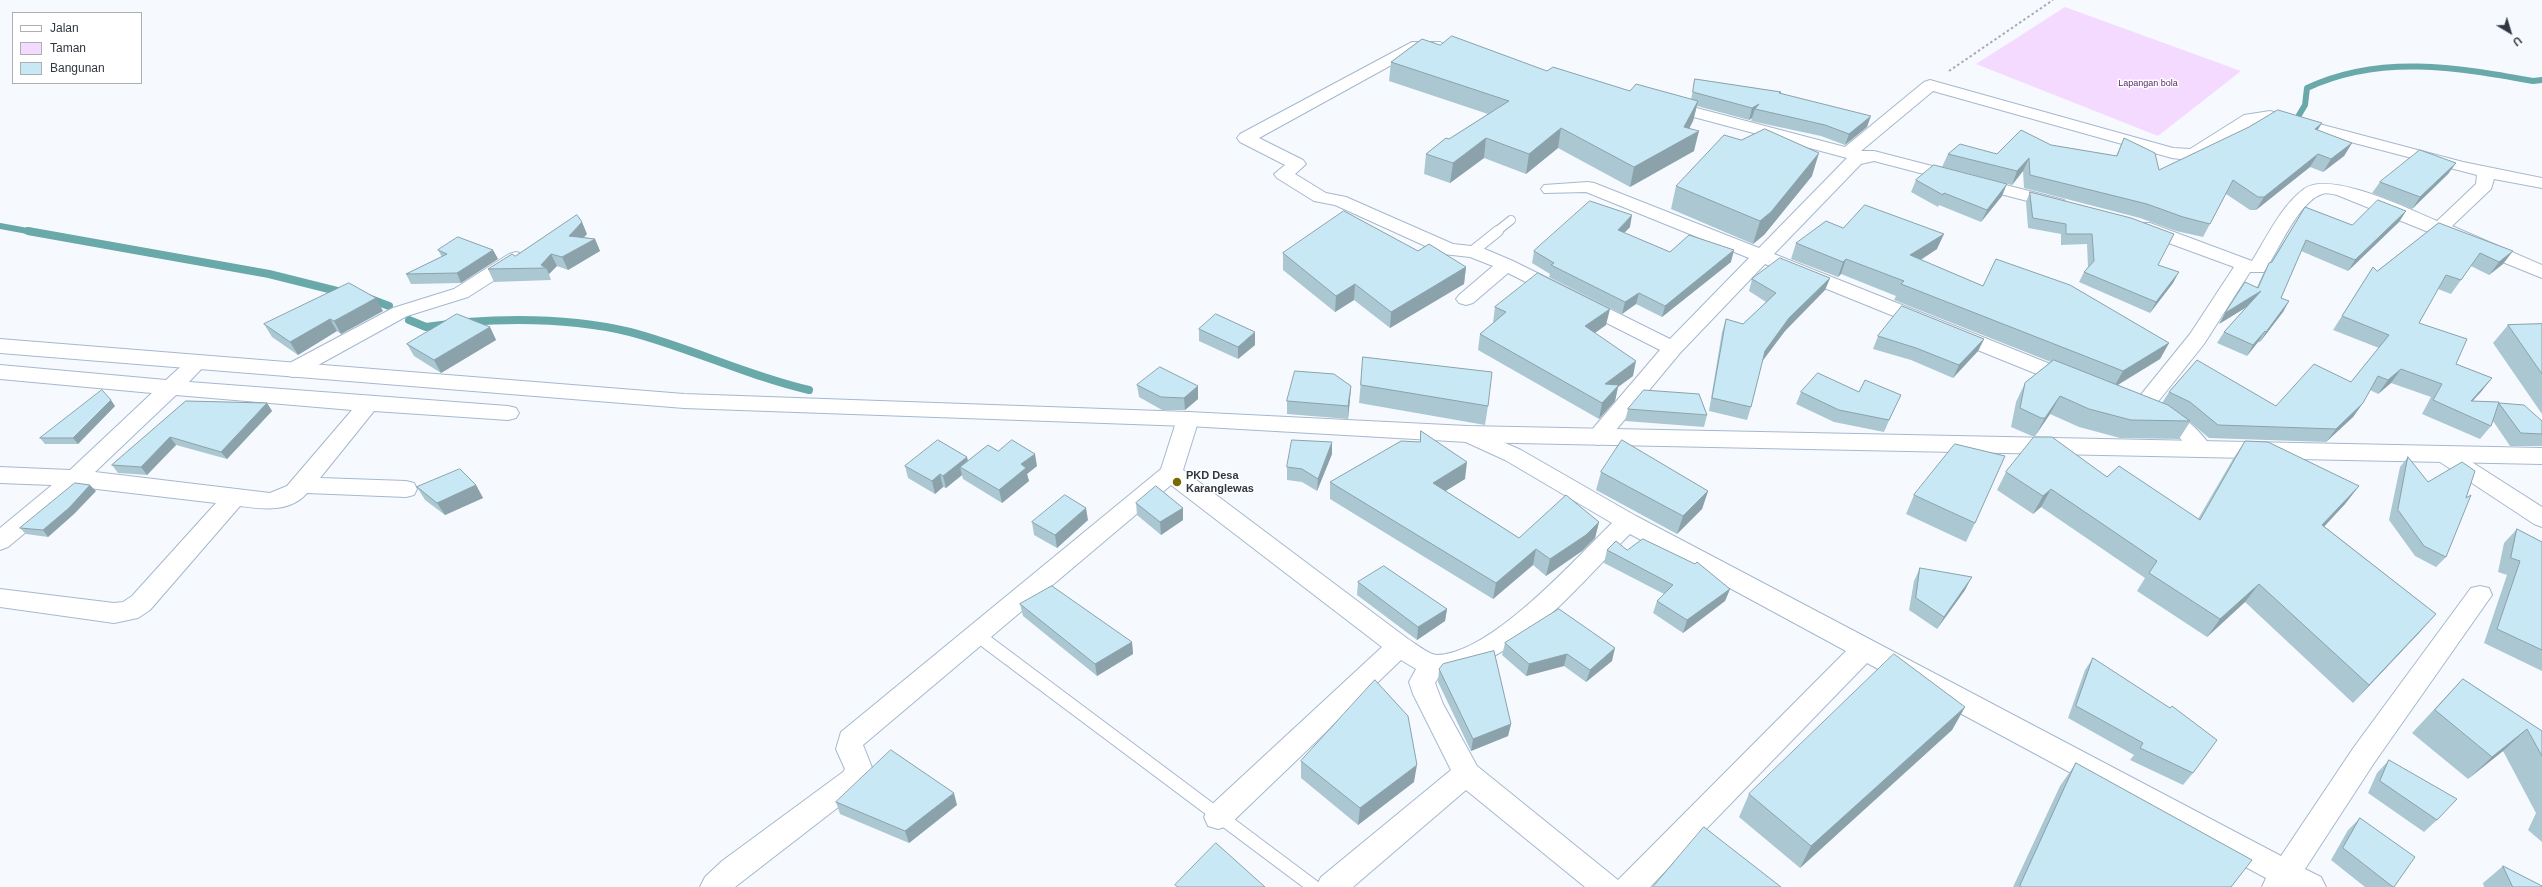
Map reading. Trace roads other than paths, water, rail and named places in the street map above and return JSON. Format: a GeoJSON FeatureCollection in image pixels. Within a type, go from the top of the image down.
{"type":"FeatureCollection","features":[{"type":"Feature","properties":{"kind":"street"},"geometry":{"type":"LineString","coordinates":[[1459,48],[1412,47],[1246,138],[1297,164],[1283,174],[1320,198],[1340,201],[1450,250],[1474,251],[1506,265],[1673,348]]}},
{"type":"Feature","properties":{"kind":"street"},"geometry":{"type":"LineString","coordinates":[[1598,437],[1673,348],[1855,160],[1856,155],[1930,85],[2172,153],[2189,155],[2196,153],[2250,119],[2270,116],[2486,173],[2542,183]]}},
{"type":"Feature","properties":{"kind":"street"},"geometry":{"type":"LineString","coordinates":[[1648,101],[1856,155],[1874,156],[2074,208]]}},
{"type":"Feature","properties":{"kind":"street"},"geometry":{"type":"LineString","coordinates":[[2440,228],[2485,185],[2486,173]]}},
{"type":"Feature","properties":{"kind":"street"},"geometry":{"type":"LineString","coordinates":[[1550,189],[1588,187],[1599,191],[2091,387]]}},
{"type":"Feature","properties":{"kind":"street"},"geometry":{"type":"LineString","coordinates":[[2125,221],[2257,268],[2295,208],[2313,191],[2319,188],[2341,190],[2440,228],[2542,272]]}},
{"type":"Feature","properties":{"kind":"street"},"geometry":{"type":"LineString","coordinates":[[293,370],[400,312],[461,293],[535,246]]}},
{"type":"Feature","properties":{"kind":"street"},"geometry":{"type":"LineString","coordinates":[[1466,299],[1506,265]]}},
{"type":"Feature","properties":{"kind":"street"},"geometry":{"type":"LineString","coordinates":[[2202,450],[2183,428],[2166,417],[2135,404],[2167,380],[2231,289],[2245,265]]}},
{"type":"Feature","properties":{"kind":"street"},"geometry":{"type":"LineString","coordinates":[[0,346],[684,401],[1188,419],[1467,434],[2542,456]]}},
{"type":"Feature","properties":{"kind":"street"},"geometry":{"type":"LineString","coordinates":[[0,541],[75,478],[168,388],[197,363]]}},
{"type":"Feature","properties":{"kind":"street"},"geometry":{"type":"LineString","coordinates":[[0,372],[168,388],[508,413]]}},
{"type":"Feature","properties":{"kind":"street"},"geometry":{"type":"LineString","coordinates":[[0,475],[75,478],[272,502],[295,492],[303,484],[370,402]]}},
{"type":"Feature","properties":{"kind":"street"},"geometry":{"type":"LineString","coordinates":[[715,887],[732,870],[853,780],[859,770],[849,749],[850,740],[1171,472],[1188,419]]}},
{"type":"Feature","properties":{"kind":"street"},"geometry":{"type":"LineString","coordinates":[[1467,434],[1514,455],[1628,522],[1864,649],[2281,880],[2311,887]]}},
{"type":"Feature","properties":{"kind":"street"},"geometry":{"type":"LineString","coordinates":[[2445,455],[2542,518]]}},
{"type":"Feature","properties":{"kind":"street"},"geometry":{"type":"LineString","coordinates":[[1171,472],[1399,646],[1432,666],[1458,662],[1490,647],[1535,613],[1628,522]]}},
{"type":"Feature","properties":{"kind":"street"},"geometry":{"type":"LineString","coordinates":[[303,484],[406,490]]}},
{"type":"Feature","properties":{"kind":"street"},"geometry":{"type":"LineString","coordinates":[[0,598],[114,613],[128,610],[141,603],[234,498]]}},
{"type":"Feature","properties":{"kind":"street"},"geometry":{"type":"LineString","coordinates":[[2281,880],[2364,755],[2480,595]]}},
{"type":"Feature","properties":{"kind":"street"},"geometry":{"type":"LineString","coordinates":[[1218,816],[1399,646]]}},
{"type":"Feature","properties":{"kind":"street"},"geometry":{"type":"LineString","coordinates":[[1630,887],[1864,649]]}},
{"type":"Feature","properties":{"kind":"street"},"geometry":{"type":"LineString","coordinates":[[1432,666],[1422,682],[1427,702],[1459,754],[1466,774],[1607,887]]}},
{"type":"Feature","properties":{"kind":"street"},"geometry":{"type":"LineString","coordinates":[[1331,887],[1466,774]]}},
{"type":"Feature","properties":{"kind":"lane"},"geometry":{"type":"LineString","coordinates":[[1474,251],[1511,220]]}},
{"type":"Feature","properties":{"kind":"lane"},"geometry":{"type":"LineString","coordinates":[[976,634],[1314,887]]}},
{"type":"Feature","properties":{"kind":"waterway"},"geometry":{"type":"LineString","coordinates":[[2299,115],[2305,105],[2307,88],[2334,77],[2362,71],[2390,67],[2418,66],[2476,71],[2533,81],[2542,80]]}},
{"type":"Feature","properties":{"kind":"waterway"},"geometry":{"type":"LineString","coordinates":[[0,226],[33,232]]}},
{"type":"Feature","properties":{"kind":"waterway"},"geometry":{"type":"LineString","coordinates":[[28,231],[269,274],[345,293]]}},
{"type":"Feature","properties":{"kind":"waterway"},"geometry":{"type":"LineString","coordinates":[[368,298],[389,306]]}},
{"type":"Feature","properties":{"kind":"waterway"},"geometry":{"type":"LineString","coordinates":[[409,320],[426,327],[449,324]]}},
{"type":"Feature","properties":{"kind":"waterway"},"geometry":{"type":"LineString","coordinates":[[467,322],[529,320],[569,322],[610,328],[653,339],[764,377],[809,390]]}},
{"type":"Feature","properties":{"kind":"place","name":"PKD Desa Karanglewas"},"geometry":{"type":"Point","coordinates":[1177,482]}},
{"type":"Feature","properties":{"kind":"park label","name":"Lapangan bola"},"geometry":{"type":"Point","coordinates":[2148,84]}}]}
